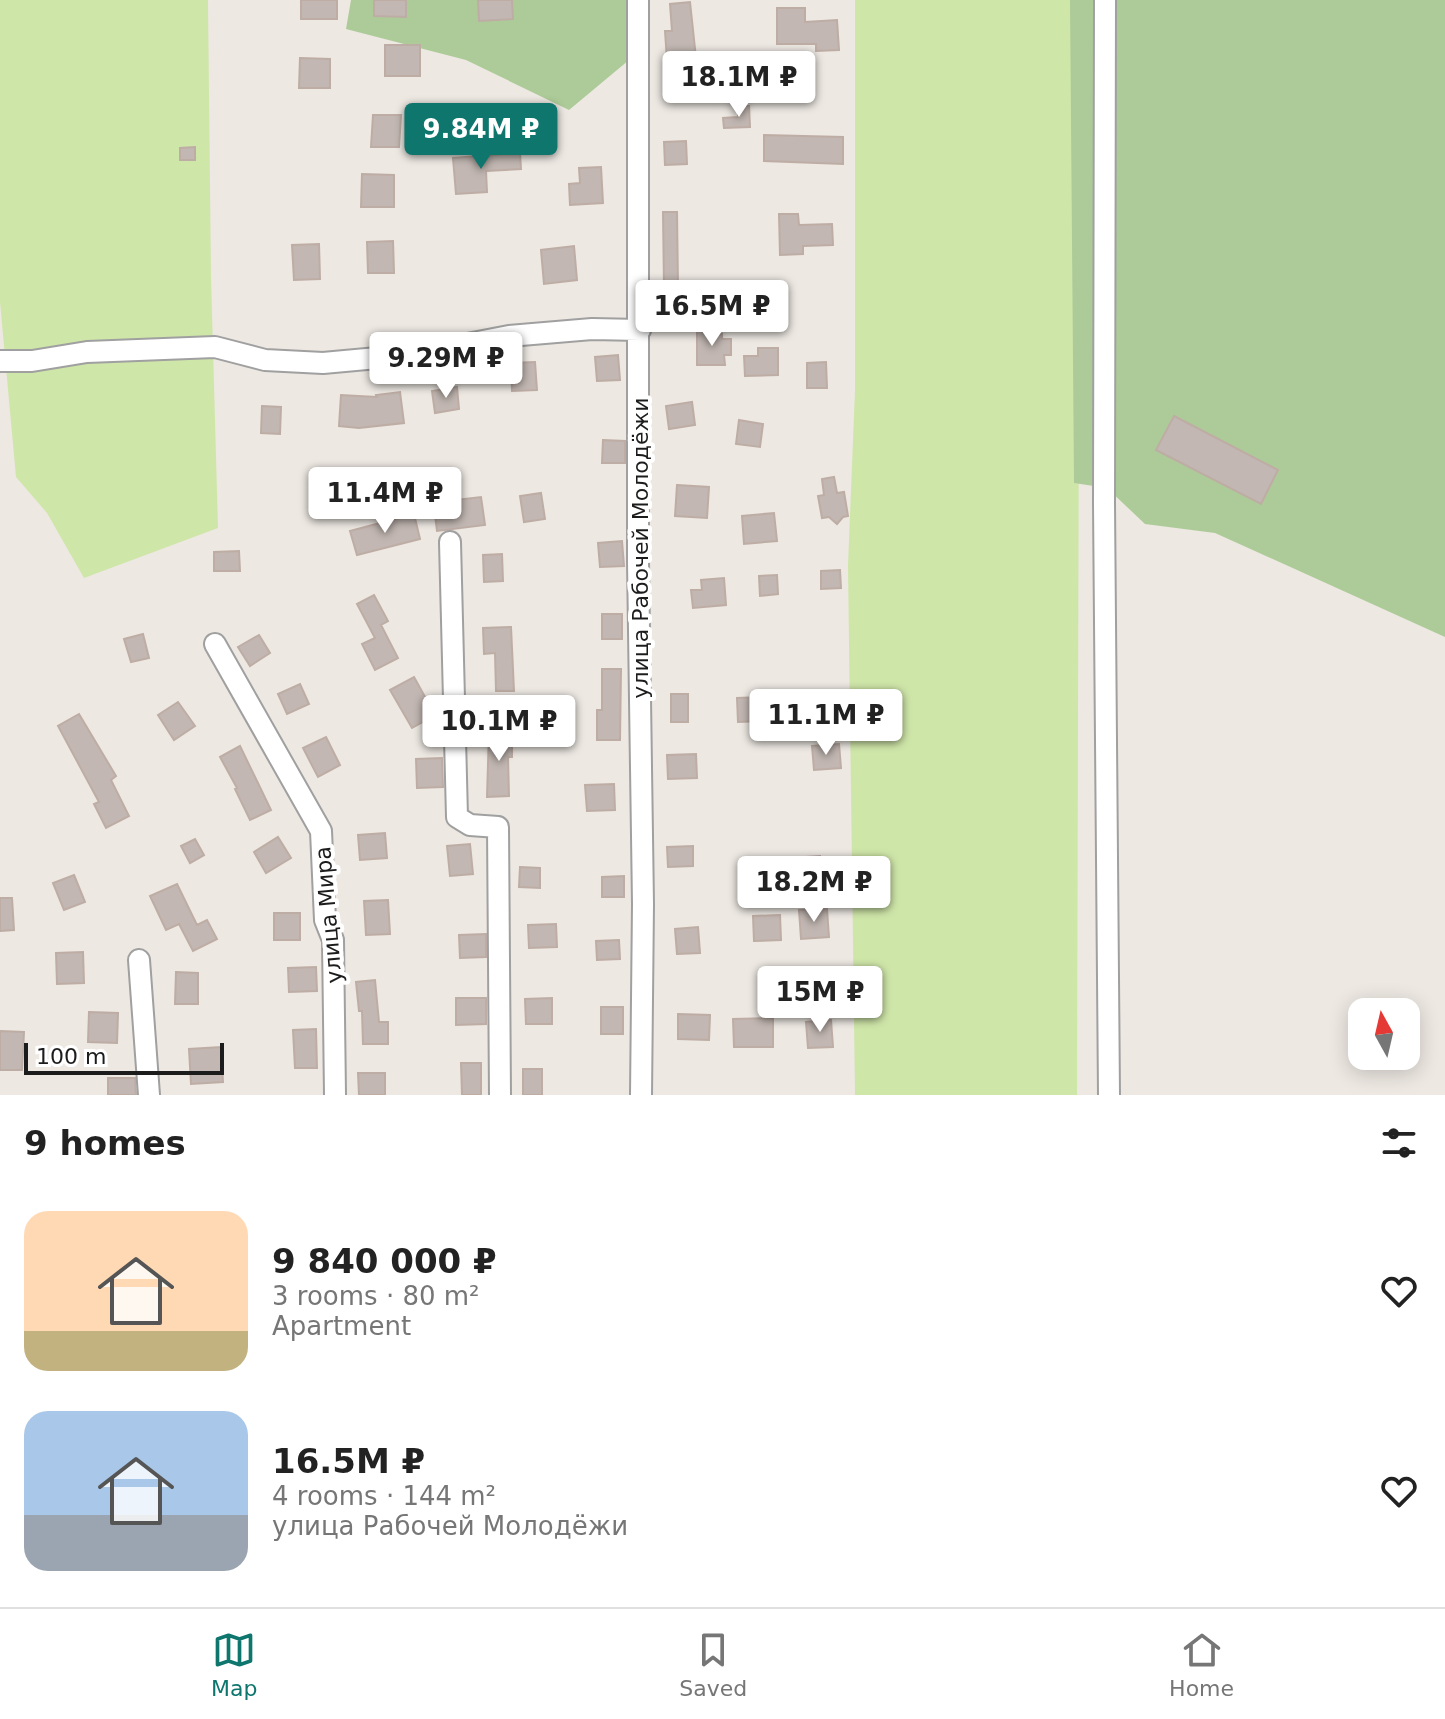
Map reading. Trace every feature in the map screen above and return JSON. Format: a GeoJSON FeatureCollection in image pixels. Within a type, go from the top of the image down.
{"type":"FeatureCollection","features":[{"type":"Feature","properties":{"kind":"street","name":"улица Рабочей Молодёжи"},"geometry":{"type":"LineString","coordinates":[[638,0],[638,562],[643,904],[641,1095]]}},
{"type":"Feature","properties":{"kind":"street"},"geometry":{"type":"LineString","coordinates":[[1105,0],[1104,503],[1109,1095]]}},
{"type":"Feature","properties":{"kind":"street"},"geometry":{"type":"LineString","coordinates":[[0,361],[32,361],[87,352],[133,349],[215,347],[265,360],[323,363],[410,355],[509,336],[592,329],[640,330]]}},
{"type":"Feature","properties":{"kind":"street"},"geometry":{"type":"LineString","coordinates":[[450,542],[457,817],[470,825],[498,827],[500,1095]]}},
{"type":"Feature","properties":{"kind":"street","name":"улица Мира"},"geometry":{"type":"LineString","coordinates":[[215,644],[321,831],[325,920],[333,940],[335,1095]]}},
{"type":"Feature","properties":{"kind":"street"},"geometry":{"type":"LineString","coordinates":[[139,960],[149,1095]]}},
{"type":"Feature","properties":{"kind":"green space"},"geometry":{"type":"Polygon","coordinates":[[[0,0],[208,0],[218,528],[84,578],[47,513],[16,477],[0,302],[0,0]]]}},
{"type":"Feature","properties":{"kind":"green space"},"geometry":{"type":"Polygon","coordinates":[[[351,0],[628,0],[629,60],[569,110],[466,60],[346,29],[351,0]]]}},
{"type":"Feature","properties":{"kind":"green space"},"geometry":{"type":"Polygon","coordinates":[[[855,0],[1080,0],[1077,1095],[855,1095],[848,566],[855,390],[855,0]]]}},
{"type":"Feature","properties":{"kind":"green space"},"geometry":{"type":"Polygon","coordinates":[[[1070,0],[1445,0],[1445,637],[1215,533],[1145,524],[1107,488],[1074,483],[1070,0]]]}},
{"type":"Feature","properties":{"kind":"building"},"geometry":{"type":"Polygon","coordinates":[[[301,0],[337,0],[337,19],[301,19],[301,0]]]}},
{"type":"Feature","properties":{"kind":"building"},"geometry":{"type":"Polygon","coordinates":[[[374,0],[406,0],[406,17],[374,16],[374,0]]]}},
{"type":"Feature","properties":{"kind":"building"},"geometry":{"type":"Polygon","coordinates":[[[478,0],[512,0],[513,19],[479,21],[478,0]]]}},
{"type":"Feature","properties":{"kind":"building"},"geometry":{"type":"Polygon","coordinates":[[[690,2],[696,58],[667,60],[665,31],[672,31],[670,4],[690,2]]]}},
{"type":"Feature","properties":{"kind":"building"},"geometry":{"type":"Polygon","coordinates":[[[777,8],[805,8],[805,22],[837,20],[839,50],[816,51],[816,44],[777,44],[777,8]]]}},
{"type":"Feature","properties":{"kind":"building"},"geometry":{"type":"Polygon","coordinates":[[[385,45],[420,45],[420,76],[385,76],[385,45]]]}},
{"type":"Feature","properties":{"kind":"building"},"geometry":{"type":"Polygon","coordinates":[[[300,58],[330,59],[330,88],[299,88],[300,58]]]}},
{"type":"Feature","properties":{"kind":"building"},"geometry":{"type":"Polygon","coordinates":[[[738,106],[749,106],[750,127],[724,128],[723,118],[738,117],[738,106]]]}},
{"type":"Feature","properties":{"kind":"building"},"geometry":{"type":"Polygon","coordinates":[[[373,115],[401,115],[399,147],[371,147],[373,115]]]}},
{"type":"Feature","properties":{"kind":"building"},"geometry":{"type":"Polygon","coordinates":[[[764,135],[843,137],[843,164],[764,161],[764,135]]]}},
{"type":"Feature","properties":{"kind":"building"},"geometry":{"type":"Polygon","coordinates":[[[686,141],[687,164],[665,165],[664,142],[686,141]]]}},
{"type":"Feature","properties":{"kind":"building"},"geometry":{"type":"Polygon","coordinates":[[[195,147],[195,160],[180,160],[180,148],[195,147]]]}},
{"type":"Feature","properties":{"kind":"building"},"geometry":{"type":"Polygon","coordinates":[[[520,153],[521,169],[486,171],[487,192],[456,194],[453,158],[520,153]]]}},
{"type":"Feature","properties":{"kind":"building"},"geometry":{"type":"Polygon","coordinates":[[[601,167],[603,203],[570,205],[569,184],[580,183],[579,168],[601,167]]]}},
{"type":"Feature","properties":{"kind":"building"},"geometry":{"type":"Polygon","coordinates":[[[362,174],[394,175],[394,207],[361,207],[362,174]]]}},
{"type":"Feature","properties":{"kind":"building"},"geometry":{"type":"Polygon","coordinates":[[[663,212],[677,212],[678,288],[664,288],[663,212]]]}},
{"type":"Feature","properties":{"kind":"building"},"geometry":{"type":"Polygon","coordinates":[[[779,214],[798,214],[799,225],[832,224],[833,245],[803,246],[803,254],[780,255],[779,214]]]}},
{"type":"Feature","properties":{"kind":"building"},"geometry":{"type":"Polygon","coordinates":[[[393,241],[394,273],[368,273],[367,242],[393,241]]]}},
{"type":"Feature","properties":{"kind":"building"},"geometry":{"type":"Polygon","coordinates":[[[319,244],[320,279],[294,280],[292,245],[319,244]]]}},
{"type":"Feature","properties":{"kind":"building"},"geometry":{"type":"Polygon","coordinates":[[[574,246],[577,280],[544,284],[541,250],[574,246]]]}},
{"type":"Feature","properties":{"kind":"building"},"geometry":{"type":"Polygon","coordinates":[[[697,328],[714,328],[714,335],[722,334],[722,339],[731,339],[731,355],[724,355],[725,365],[697,365],[697,328]]]}},
{"type":"Feature","properties":{"kind":"building"},"geometry":{"type":"Polygon","coordinates":[[[758,348],[778,348],[778,375],[745,376],[744,356],[758,356],[758,348]]]}},
{"type":"Feature","properties":{"kind":"building"},"geometry":{"type":"Polygon","coordinates":[[[618,355],[620,380],[597,381],[595,357],[618,355]]]}},
{"type":"Feature","properties":{"kind":"building"},"geometry":{"type":"Polygon","coordinates":[[[535,362],[537,390],[512,391],[511,363],[535,362]]]}},
{"type":"Feature","properties":{"kind":"building"},"geometry":{"type":"Polygon","coordinates":[[[826,362],[827,388],[807,388],[807,363],[826,362]]]}},
{"type":"Feature","properties":{"kind":"building"},"geometry":{"type":"Polygon","coordinates":[[[457,387],[459,409],[435,413],[432,391],[457,387]]]}},
{"type":"Feature","properties":{"kind":"building"},"geometry":{"type":"Polygon","coordinates":[[[400,392],[404,423],[359,428],[339,426],[341,395],[377,397],[400,392]]]}},
{"type":"Feature","properties":{"kind":"building"},"geometry":{"type":"Polygon","coordinates":[[[692,402],[695,425],[669,429],[666,406],[692,402]]]}},
{"type":"Feature","properties":{"kind":"building"},"geometry":{"type":"Polygon","coordinates":[[[262,406],[281,407],[280,434],[261,433],[262,406]]]}},
{"type":"Feature","properties":{"kind":"building"},"geometry":{"type":"Polygon","coordinates":[[[1174,416],[1278,470],[1261,504],[1156,450],[1174,416]]]}},
{"type":"Feature","properties":{"kind":"building"},"geometry":{"type":"Polygon","coordinates":[[[739,420],[763,424],[760,447],[736,444],[739,420]]]}},
{"type":"Feature","properties":{"kind":"building"},"geometry":{"type":"Polygon","coordinates":[[[603,440],[625,441],[625,463],[602,463],[603,440]]]}},
{"type":"Feature","properties":{"kind":"building"},"geometry":{"type":"Polygon","coordinates":[[[834,477],[837,493],[844,492],[848,516],[837,524],[829,517],[822,518],[818,496],[824,495],[822,479],[834,477]]]}},
{"type":"Feature","properties":{"kind":"building"},"geometry":{"type":"Polygon","coordinates":[[[677,485],[709,487],[707,518],[675,516],[677,485]]]}},
{"type":"Feature","properties":{"kind":"building"},"geometry":{"type":"Polygon","coordinates":[[[541,493],[545,519],[524,522],[520,496],[541,493]]]}},
{"type":"Feature","properties":{"kind":"building"},"geometry":{"type":"Polygon","coordinates":[[[446,497],[447,501],[481,497],[485,525],[437,531],[433,499],[446,497]]]}},
{"type":"Feature","properties":{"kind":"building"},"geometry":{"type":"Polygon","coordinates":[[[774,513],[777,541],[744,544],[742,516],[774,513]]]}},
{"type":"Feature","properties":{"kind":"building"},"geometry":{"type":"Polygon","coordinates":[[[414,514],[420,539],[357,555],[350,531],[414,514]]]}},
{"type":"Feature","properties":{"kind":"building"},"geometry":{"type":"Polygon","coordinates":[[[622,541],[624,566],[600,567],[598,543],[622,541]]]}},
{"type":"Feature","properties":{"kind":"building"},"geometry":{"type":"Polygon","coordinates":[[[239,551],[240,571],[214,571],[214,552],[239,551]]]}},
{"type":"Feature","properties":{"kind":"building"},"geometry":{"type":"Polygon","coordinates":[[[502,554],[503,581],[484,582],[483,555],[502,554]]]}},
{"type":"Feature","properties":{"kind":"building"},"geometry":{"type":"Polygon","coordinates":[[[840,570],[841,588],[821,589],[821,571],[840,570]]]}},
{"type":"Feature","properties":{"kind":"building"},"geometry":{"type":"Polygon","coordinates":[[[777,575],[778,594],[760,596],[759,576],[777,575]]]}},
{"type":"Feature","properties":{"kind":"building"},"geometry":{"type":"Polygon","coordinates":[[[724,578],[726,605],[693,608],[691,590],[702,590],[701,580],[724,578]]]}},
{"type":"Feature","properties":{"kind":"building"},"geometry":{"type":"Polygon","coordinates":[[[374,595],[388,621],[381,625],[398,658],[375,670],[362,644],[375,638],[357,604],[374,595]]]}},
{"type":"Feature","properties":{"kind":"building"},"geometry":{"type":"Polygon","coordinates":[[[602,614],[622,614],[622,639],[602,639],[602,614]]]}},
{"type":"Feature","properties":{"kind":"building"},"geometry":{"type":"Polygon","coordinates":[[[511,627],[514,691],[496,691],[495,653],[484,654],[483,628],[511,627]]]}},
{"type":"Feature","properties":{"kind":"building"},"geometry":{"type":"Polygon","coordinates":[[[143,634],[149,658],[131,662],[124,639],[143,634]]]}},
{"type":"Feature","properties":{"kind":"building"},"geometry":{"type":"Polygon","coordinates":[[[259,635],[270,653],[250,666],[238,647],[259,635]]]}},
{"type":"Feature","properties":{"kind":"building"},"geometry":{"type":"Polygon","coordinates":[[[602,669],[621,669],[620,740],[597,740],[597,710],[602,710],[602,669]]]}},
{"type":"Feature","properties":{"kind":"building"},"geometry":{"type":"Polygon","coordinates":[[[414,677],[435,715],[412,728],[390,690],[414,677]]]}},
{"type":"Feature","properties":{"kind":"building"},"geometry":{"type":"Polygon","coordinates":[[[300,684],[309,704],[287,714],[278,694],[300,684]]]}},
{"type":"Feature","properties":{"kind":"building"},"geometry":{"type":"Polygon","coordinates":[[[846,691],[848,716],[820,718],[818,693],[846,691]]]}},
{"type":"Feature","properties":{"kind":"building"},"geometry":{"type":"Polygon","coordinates":[[[671,694],[688,694],[688,722],[671,722],[671,694]]]}},
{"type":"Feature","properties":{"kind":"building"},"geometry":{"type":"Polygon","coordinates":[[[764,697],[765,721],[738,722],[737,698],[764,697]]]}},
{"type":"Feature","properties":{"kind":"building"},"geometry":{"type":"Polygon","coordinates":[[[178,702],[195,726],[174,740],[158,715],[178,702]]]}},
{"type":"Feature","properties":{"kind":"building"},"geometry":{"type":"Polygon","coordinates":[[[79,714],[116,776],[111,780],[129,816],[106,828],[94,804],[99,802],[58,726],[79,714]]]}},
{"type":"Feature","properties":{"kind":"building"},"geometry":{"type":"Polygon","coordinates":[[[489,731],[512,731],[512,757],[508,757],[509,796],[487,797],[489,731]]]}},
{"type":"Feature","properties":{"kind":"building"},"geometry":{"type":"Polygon","coordinates":[[[326,737],[340,765],[318,777],[303,748],[326,737]]]}},
{"type":"Feature","properties":{"kind":"building"},"geometry":{"type":"Polygon","coordinates":[[[839,744],[841,768],[814,770],[812,746],[839,744]]]}},
{"type":"Feature","properties":{"kind":"building"},"geometry":{"type":"Polygon","coordinates":[[[240,746],[271,810],[250,820],[220,757],[240,746]]]}},
{"type":"Feature","properties":{"kind":"building"},"geometry":{"type":"Polygon","coordinates":[[[696,754],[697,778],[668,779],[667,755],[696,754]]]}},
{"type":"Feature","properties":{"kind":"building"},"geometry":{"type":"Polygon","coordinates":[[[442,758],[443,787],[417,788],[416,759],[442,758]]]}},
{"type":"Feature","properties":{"kind":"building"},"geometry":{"type":"Polygon","coordinates":[[[614,784],[615,810],[587,811],[585,785],[614,784]]]}},
{"type":"Feature","properties":{"kind":"building"},"geometry":{"type":"Polygon","coordinates":[[[385,833],[387,858],[360,860],[358,835],[385,833]]]}},
{"type":"Feature","properties":{"kind":"building"},"geometry":{"type":"Polygon","coordinates":[[[278,837],[291,858],[266,873],[254,852],[278,837]]]}},
{"type":"Feature","properties":{"kind":"building"},"geometry":{"type":"Polygon","coordinates":[[[195,839],[204,855],[190,863],[181,846],[195,839]]]}},
{"type":"Feature","properties":{"kind":"building"},"geometry":{"type":"Polygon","coordinates":[[[470,844],[473,874],[450,876],[447,846],[470,844]]]}},
{"type":"Feature","properties":{"kind":"building"},"geometry":{"type":"Polygon","coordinates":[[[693,846],[693,866],[668,867],[667,847],[693,846]]]}},
{"type":"Feature","properties":{"kind":"building"},"geometry":{"type":"Polygon","coordinates":[[[820,856],[822,884],[797,886],[792,858],[820,856]]]}},
{"type":"Feature","properties":{"kind":"building"},"geometry":{"type":"Polygon","coordinates":[[[520,867],[540,868],[540,888],[519,887],[520,867]]]}},
{"type":"Feature","properties":{"kind":"building"},"geometry":{"type":"Polygon","coordinates":[[[74,875],[85,902],[64,910],[53,883],[74,875]]]}},
{"type":"Feature","properties":{"kind":"building"},"geometry":{"type":"Polygon","coordinates":[[[624,876],[624,897],[602,897],[602,877],[624,876]]]}},
{"type":"Feature","properties":{"kind":"building"},"geometry":{"type":"Polygon","coordinates":[[[177,884],[197,925],[207,920],[217,939],[193,951],[179,924],[166,930],[150,896],[177,884]]]}},
{"type":"Feature","properties":{"kind":"building"},"geometry":{"type":"Polygon","coordinates":[[[0,898],[12,898],[14,930],[0,931],[0,898]]]}},
{"type":"Feature","properties":{"kind":"building"},"geometry":{"type":"Polygon","coordinates":[[[388,900],[390,934],[366,935],[364,901],[388,900]]]}},
{"type":"Feature","properties":{"kind":"building"},"geometry":{"type":"Polygon","coordinates":[[[827,909],[829,937],[801,939],[799,910],[827,909]]]}},
{"type":"Feature","properties":{"kind":"building"},"geometry":{"type":"Polygon","coordinates":[[[274,913],[300,913],[300,940],[274,940],[274,913]]]}},
{"type":"Feature","properties":{"kind":"building"},"geometry":{"type":"Polygon","coordinates":[[[780,915],[781,940],[754,941],[753,916],[780,915]]]}},
{"type":"Feature","properties":{"kind":"building"},"geometry":{"type":"Polygon","coordinates":[[[556,924],[557,947],[529,948],[528,925],[556,924]]]}},
{"type":"Feature","properties":{"kind":"building"},"geometry":{"type":"Polygon","coordinates":[[[698,927],[700,953],[677,954],[675,929],[698,927]]]}},
{"type":"Feature","properties":{"kind":"building"},"geometry":{"type":"Polygon","coordinates":[[[486,934],[486,957],[460,958],[459,935],[486,934]]]}},
{"type":"Feature","properties":{"kind":"building"},"geometry":{"type":"Polygon","coordinates":[[[619,940],[620,959],[597,960],[596,941],[619,940]]]}},
{"type":"Feature","properties":{"kind":"building"},"geometry":{"type":"Polygon","coordinates":[[[83,952],[84,983],[57,984],[56,953],[83,952]]]}},
{"type":"Feature","properties":{"kind":"building"},"geometry":{"type":"Polygon","coordinates":[[[316,967],[317,991],[289,992],[288,968],[316,967]]]}},
{"type":"Feature","properties":{"kind":"building"},"geometry":{"type":"Polygon","coordinates":[[[176,972],[198,973],[198,1004],[175,1004],[176,972]]]}},
{"type":"Feature","properties":{"kind":"building"},"geometry":{"type":"Polygon","coordinates":[[[375,980],[379,1022],[388,1022],[388,1044],[363,1044],[362,1011],[359,1011],[356,982],[375,980]]]}},
{"type":"Feature","properties":{"kind":"building"},"geometry":{"type":"Polygon","coordinates":[[[456,998],[486,998],[486,1024],[456,1025],[456,998]]]}},
{"type":"Feature","properties":{"kind":"building"},"geometry":{"type":"Polygon","coordinates":[[[552,998],[552,1024],[526,1024],[525,999],[552,998]]]}},
{"type":"Feature","properties":{"kind":"building"},"geometry":{"type":"Polygon","coordinates":[[[601,1007],[623,1007],[623,1034],[601,1034],[601,1007]]]}},
{"type":"Feature","properties":{"kind":"building"},"geometry":{"type":"Polygon","coordinates":[[[89,1012],[118,1013],[117,1043],[88,1042],[89,1012]]]}},
{"type":"Feature","properties":{"kind":"building"},"geometry":{"type":"Polygon","coordinates":[[[678,1014],[710,1015],[709,1040],[678,1039],[678,1014]]]}},
{"type":"Feature","properties":{"kind":"building"},"geometry":{"type":"Polygon","coordinates":[[[773,1018],[773,1047],[734,1047],[733,1019],[773,1018]]]}},
{"type":"Feature","properties":{"kind":"building"},"geometry":{"type":"Polygon","coordinates":[[[831,1020],[833,1047],[808,1048],[806,1022],[831,1020]]]}},
{"type":"Feature","properties":{"kind":"building"},"geometry":{"type":"Polygon","coordinates":[[[316,1029],[317,1068],[295,1068],[293,1030],[316,1029]]]}},
{"type":"Feature","properties":{"kind":"building"},"geometry":{"type":"Polygon","coordinates":[[[0,1031],[24,1032],[22,1070],[0,1070],[0,1031]]]}},
{"type":"Feature","properties":{"kind":"building"},"geometry":{"type":"Polygon","coordinates":[[[221,1047],[223,1082],[191,1084],[189,1049],[221,1047]]]}},
{"type":"Feature","properties":{"kind":"building"},"geometry":{"type":"Polygon","coordinates":[[[461,1063],[481,1063],[481,1095],[462,1095],[461,1063]]]}},
{"type":"Feature","properties":{"kind":"building"},"geometry":{"type":"Polygon","coordinates":[[[523,1069],[542,1069],[542,1095],[523,1095],[523,1069]]]}},
{"type":"Feature","properties":{"kind":"building"},"geometry":{"type":"Polygon","coordinates":[[[358,1073],[385,1073],[385,1095],[359,1095],[358,1073]]]}},
{"type":"Feature","properties":{"kind":"building"},"geometry":{"type":"Polygon","coordinates":[[[108,1078],[135,1078],[136,1095],[108,1095],[108,1078]]]}}]}
